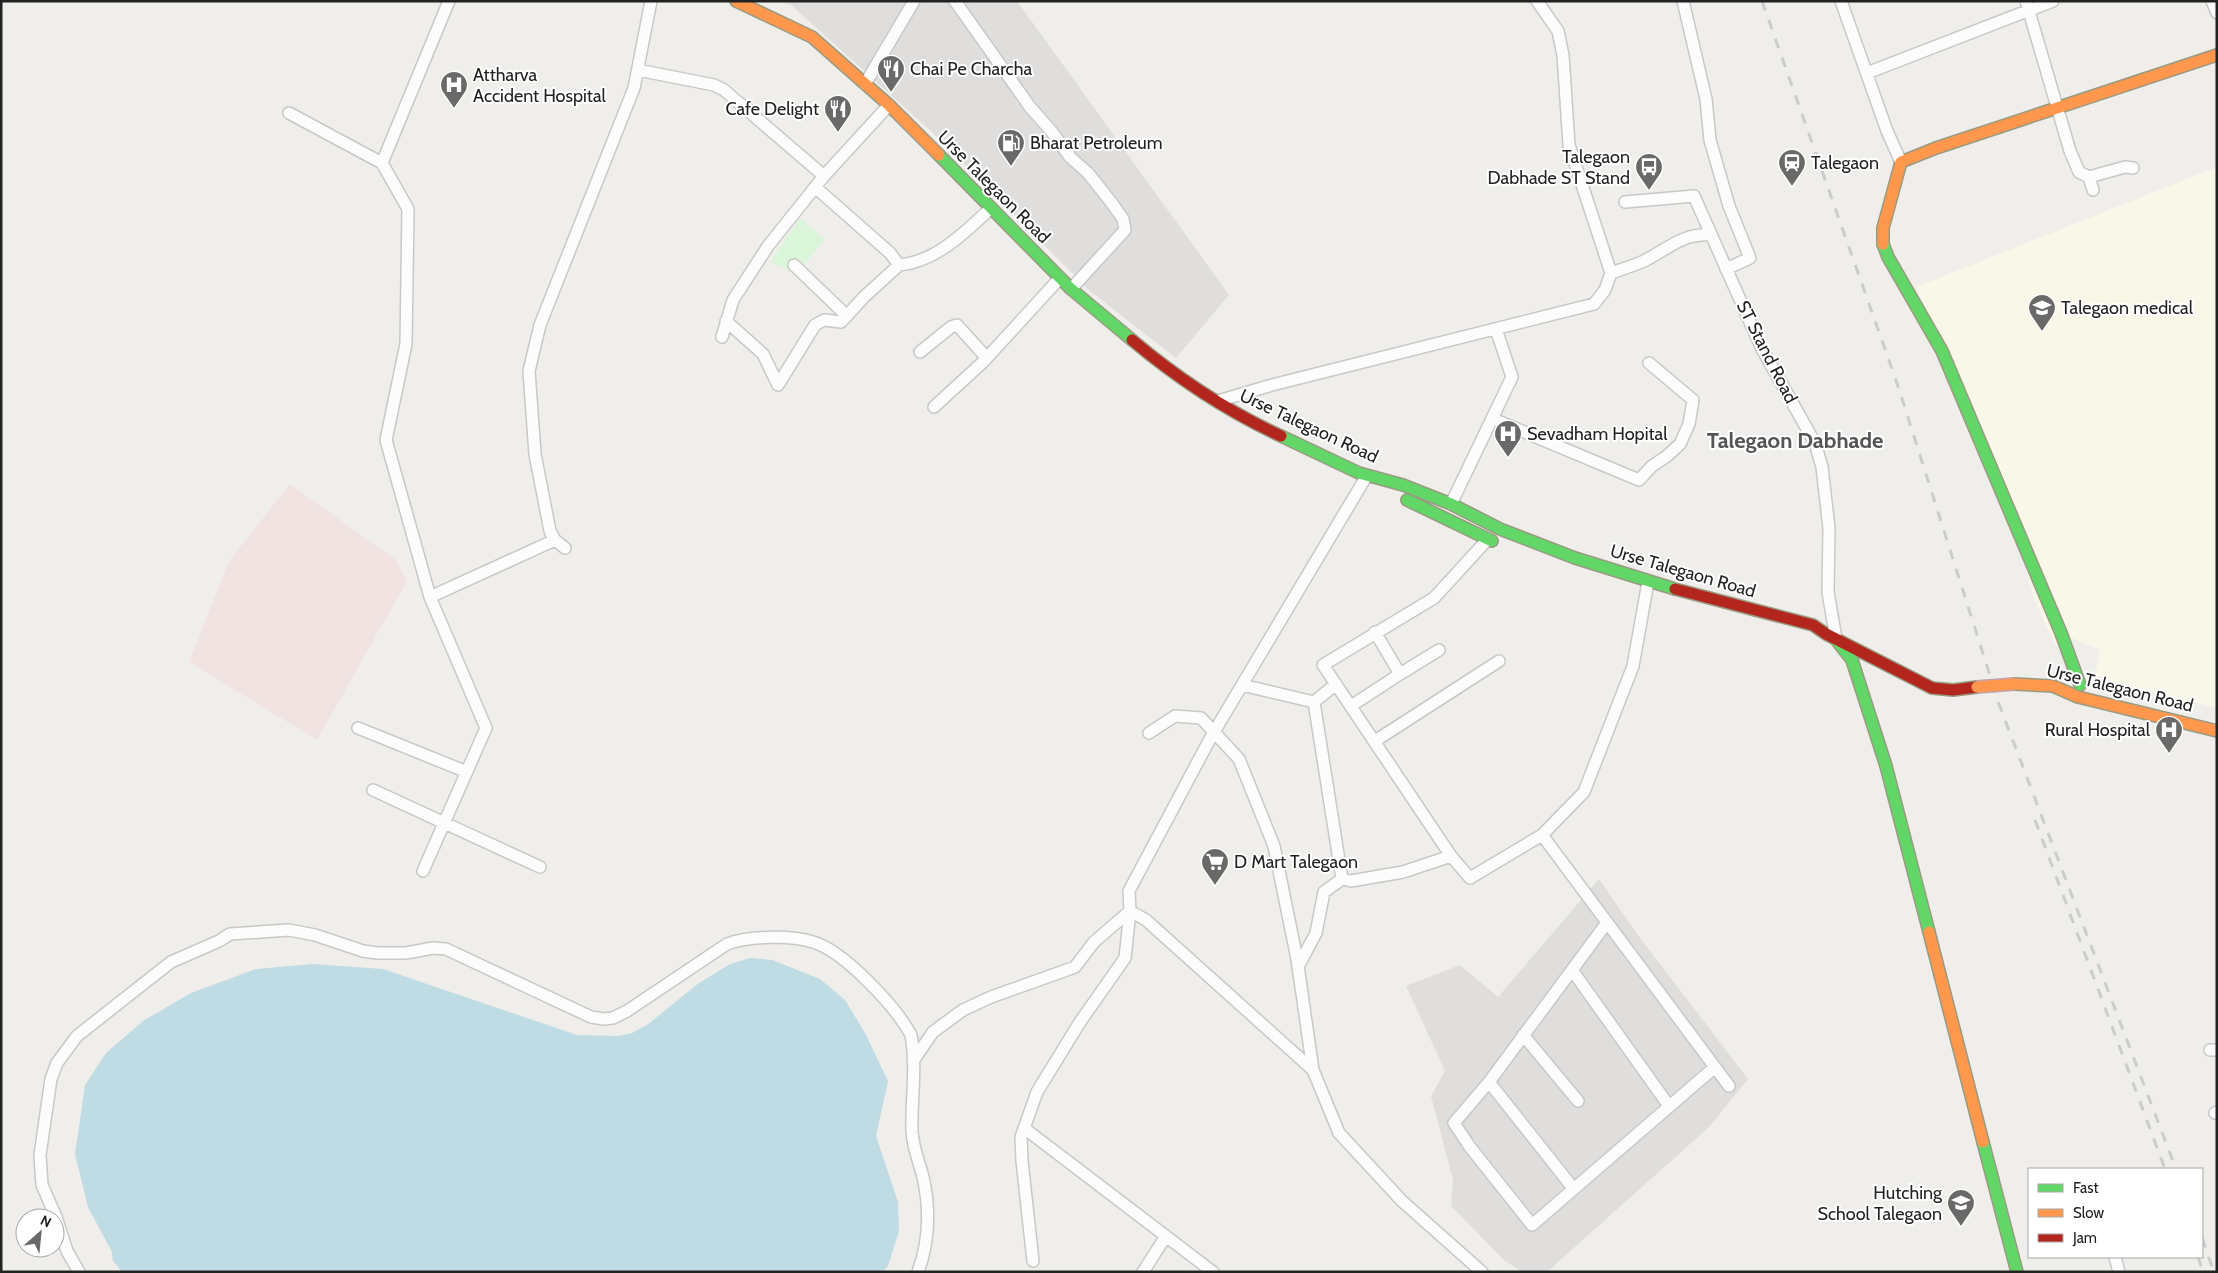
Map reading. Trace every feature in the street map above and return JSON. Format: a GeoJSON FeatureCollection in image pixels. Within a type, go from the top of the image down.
{"type":"FeatureCollection","features":[{"type":"Feature","properties":{"kind":"main road","name":"Urse Talegaon Road"},"geometry":{"type":"LineString","coordinates":[[736,1],[812,38],[889,106],[1071,289],[1158,362],[1255,424],[1362,475],[1403,485],[1451,504],[1500,529],[1530,541],[1648,582],[1813,625],[1831,637],[1932,688],[1953,690],[2014,684],[2088,687],[2217,721]]}},
{"type":"Feature","properties":{"kind":"main road"},"geometry":{"type":"LineString","coordinates":[[2088,687],[2061,633],[1942,351],[1885,249],[1882,240],[1884,219],[1901,162],[1936,148],[2217,55]]}},
{"type":"Feature","properties":{"kind":"main road"},"geometry":{"type":"LineString","coordinates":[[1362,475],[1398,497],[1501,545]]}},
{"type":"Feature","properties":{"kind":"main road"},"geometry":{"type":"LineString","coordinates":[[1630,590],[1651,596]]}},
{"type":"Feature","properties":{"kind":"main road"},"geometry":{"type":"LineString","coordinates":[[1812,639],[1831,637],[1852,660],[1886,766],[2017,1272]]}},
{"type":"Feature","properties":{"kind":"main road","name":"Urse Talegaon Road"},"geometry":{"type":"LineString","coordinates":[[2053,686],[2078,697],[2217,731]]}},
{"type":"Feature","properties":{"kind":"street"},"geometry":{"type":"LineString","coordinates":[[382,163],[449,1]]}},
{"type":"Feature","properties":{"kind":"street"},"geometry":{"type":"LineString","coordinates":[[564,548],[555,540],[550,531],[535,454],[528,370],[540,325],[634,88],[652,1]]}},
{"type":"Feature","properties":{"kind":"street"},"geometry":{"type":"LineString","coordinates":[[864,84],[914,1]]}},
{"type":"Feature","properties":{"kind":"street"},"geometry":{"type":"LineString","coordinates":[[955,1],[1030,107],[1052,132],[1070,157],[1088,173],[1123,219],[1125,230],[1071,289]]}},
{"type":"Feature","properties":{"kind":"street"},"geometry":{"type":"LineString","coordinates":[[1217,401],[1272,385],[1594,304],[1605,290],[1610,273],[1569,145],[1563,55],[1558,31],[1537,1]]}},
{"type":"Feature","properties":{"kind":"street"},"geometry":{"type":"LineString","coordinates":[[1682,1],[1706,99],[1710,140],[1729,206],[1750,258],[1726,269]]}},
{"type":"Feature","properties":{"kind":"street"},"geometry":{"type":"LineString","coordinates":[[1840,1],[1901,162]]}},
{"type":"Feature","properties":{"kind":"street"},"geometry":{"type":"LineString","coordinates":[[1867,73],[2028,6],[2053,1]]}},
{"type":"Feature","properties":{"kind":"street"},"geometry":{"type":"LineString","coordinates":[[2212,1],[2217,13]]}},
{"type":"Feature","properties":{"kind":"street"},"geometry":{"type":"LineString","coordinates":[[2028,6],[2057,108],[2079,172],[2089,177],[2132,168]]}},
{"type":"Feature","properties":{"kind":"street"},"geometry":{"type":"LineString","coordinates":[[638,70],[714,85],[724,90],[824,176]]}},
{"type":"Feature","properties":{"kind":"street"},"geometry":{"type":"LineString","coordinates":[[722,337],[732,300],[773,239],[824,176],[889,106]]}},
{"type":"Feature","properties":{"kind":"street"},"geometry":{"type":"LineString","coordinates":[[289,112],[382,163],[408,209],[406,344],[386,440],[430,597],[486,728],[424,871]]}},
{"type":"Feature","properties":{"kind":"street"},"geometry":{"type":"LineString","coordinates":[[2089,177],[2093,190]]}},
{"type":"Feature","properties":{"kind":"street"},"geometry":{"type":"LineString","coordinates":[[815,187],[890,253],[899,264]]}},
{"type":"Feature","properties":{"kind":"street","name":"ST Stand Road"},"geometry":{"type":"LineString","coordinates":[[1625,202],[1694,196],[1762,350],[1815,443],[1822,468],[1827,510],[1828,592],[1831,637]]}},
{"type":"Feature","properties":{"kind":"street"},"geometry":{"type":"LineString","coordinates":[[726,320],[763,354],[778,385],[815,325],[824,320],[840,322],[899,264],[912,264],[929,256],[960,237],[990,209]]}},
{"type":"Feature","properties":{"kind":"street"},"geometry":{"type":"LineString","coordinates":[[1610,273],[1644,261],[1685,237],[1700,234],[1711,235]]}},
{"type":"Feature","properties":{"kind":"street"},"geometry":{"type":"LineString","coordinates":[[794,265],[846,316]]}},
{"type":"Feature","properties":{"kind":"street"},"geometry":{"type":"LineString","coordinates":[[934,407],[983,362],[1060,278]]}},
{"type":"Feature","properties":{"kind":"street"},"geometry":{"type":"LineString","coordinates":[[920,352],[951,327],[957,325],[986,357]]}},
{"type":"Feature","properties":{"kind":"street"},"geometry":{"type":"LineString","coordinates":[[1451,504],[1512,377],[1496,329]]}},
{"type":"Feature","properties":{"kind":"street"},"geometry":{"type":"LineString","coordinates":[[1493,418],[1639,480],[1652,466],[1680,444],[1689,424],[1693,400],[1649,363]]}},
{"type":"Feature","properties":{"kind":"street"},"geometry":{"type":"LineString","coordinates":[[1033,1261],[1021,1137],[1036,1092],[1080,1022],[1125,958],[1130,911],[1129,891],[1214,732],[1362,475]]}},
{"type":"Feature","properties":{"kind":"street"},"geometry":{"type":"LineString","coordinates":[[1488,539],[1434,598],[1322,665],[1451,856],[1470,878],[1542,835],[1584,792],[1633,666],[1651,596],[1648,582]]}},
{"type":"Feature","properties":{"kind":"street"},"geometry":{"type":"LineString","coordinates":[[430,597],[555,540]]}},
{"type":"Feature","properties":{"kind":"street"},"geometry":{"type":"LineString","coordinates":[[1375,632],[1400,674]]}},
{"type":"Feature","properties":{"kind":"street"},"geometry":{"type":"LineString","coordinates":[[1351,706],[1439,650]]}},
{"type":"Feature","properties":{"kind":"street"},"geometry":{"type":"LineString","coordinates":[[1375,741],[1499,661]]}},
{"type":"Feature","properties":{"kind":"street"},"geometry":{"type":"LineString","coordinates":[[1314,702],[1336,684]]}},
{"type":"Feature","properties":{"kind":"street"},"geometry":{"type":"LineString","coordinates":[[1242,685],[1314,702]]}},
{"type":"Feature","properties":{"kind":"street"},"geometry":{"type":"LineString","coordinates":[[1314,702],[1342,879]]}},
{"type":"Feature","properties":{"kind":"street"},"geometry":{"type":"LineString","coordinates":[[1149,733],[1176,716],[1201,718],[1239,759],[1274,846],[1298,967],[1313,1070],[1339,1133],[1402,1201],[1482,1272]]}},
{"type":"Feature","properties":{"kind":"street"},"geometry":{"type":"LineString","coordinates":[[358,728],[466,772]]}},
{"type":"Feature","properties":{"kind":"street"},"geometry":{"type":"LineString","coordinates":[[373,790],[540,867]]}},
{"type":"Feature","properties":{"kind":"street"},"geometry":{"type":"LineString","coordinates":[[1542,835],[1606,924],[1729,1086]]}},
{"type":"Feature","properties":{"kind":"street"},"geometry":{"type":"LineString","coordinates":[[1298,967],[1316,933],[1324,892],[1342,879],[1351,881],[1403,872],[1451,856]]}},
{"type":"Feature","properties":{"kind":"street"},"geometry":{"type":"LineString","coordinates":[[913,1061],[933,1032],[963,1010],[990,997],[1075,967],[1094,942],[1130,911]]}},
{"type":"Feature","properties":{"kind":"street"},"geometry":{"type":"LineString","coordinates":[[1130,911],[1146,920],[1313,1070]]}},
{"type":"Feature","properties":{"kind":"street"},"geometry":{"type":"LineString","coordinates":[[1606,924],[1489,1082],[1454,1123],[1470,1147],[1532,1225],[1715,1067]]}},
{"type":"Feature","properties":{"kind":"street"},"geometry":{"type":"LineString","coordinates":[[79,1272],[68,1251],[42,1185],[40,1141],[51,1079],[57,1063],[77,1036],[171,962],[219,941],[230,934],[289,930],[315,935],[364,951],[377,953],[406,953],[433,948],[446,949],[573,1010],[604,1019],[612,1018],[627,1010],[727,944],[754,938],[800,939],[815,942],[830,950],[879,993],[904,1023],[911,1035],[913,1061],[912,1132],[914,1149],[923,1178],[928,1228],[923,1259],[918,1272]]}},
{"type":"Feature","properties":{"kind":"street"},"geometry":{"type":"LineString","coordinates":[[1572,970],[1669,1106]]}},
{"type":"Feature","properties":{"kind":"street"},"geometry":{"type":"LineString","coordinates":[[1523,1035],[1578,1101]]}},
{"type":"Feature","properties":{"kind":"street"},"geometry":{"type":"LineString","coordinates":[[1489,1082],[1574,1188]]}},
{"type":"Feature","properties":{"kind":"street"},"geometry":{"type":"LineString","coordinates":[[1024,1128],[1213,1272]]}},
{"type":"Feature","properties":{"kind":"street"},"geometry":{"type":"LineString","coordinates":[[1143,1272],[1166,1236]]}},
{"type":"Feature","properties":{"kind":"street"},"geometry":{"type":"LineString","coordinates":[[2115,1258],[2119,1272]]}},
{"type":"Feature","properties":{"kind":"shaded area"},"geometry":{"type":"Polygon","coordinates":[[[777,1],[1017,1],[1229,295],[1176,358],[1090,291],[933,133],[791,5],[777,1]]]}},
{"type":"Feature","properties":{"kind":"shaded area"},"geometry":{"type":"Polygon","coordinates":[[[2217,167],[2217,708],[2113,683],[2095,675],[2100,650],[2072,638],[2056,646],[2034,599],[2018,538],[1948,360],[1916,287],[2217,167]]]}},
{"type":"Feature","properties":{"kind":"shaded area"},"geometry":{"type":"Polygon","coordinates":[[[290,484],[396,560],[407,581],[317,740],[189,662],[229,561],[290,484]]]}},
{"type":"Feature","properties":{"kind":"shaded area"},"geometry":{"type":"Polygon","coordinates":[[[1599,879],[1637,934],[1748,1079],[1709,1127],[1547,1272],[1522,1272],[1504,1260],[1451,1206],[1453,1180],[1431,1096],[1445,1071],[1406,986],[1460,965],[1498,997],[1599,879]]]}},
{"type":"Feature","properties":{"kind":"green space"},"geometry":{"type":"Polygon","coordinates":[[[800,218],[825,239],[796,274],[770,262],[800,218]]]}},
{"type":"Feature","properties":{"kind":"water"},"geometry":{"type":"Polygon","coordinates":[[[750,958],[772,960],[820,979],[845,1000],[865,1033],[888,1081],[876,1136],[898,1202],[899,1231],[888,1266],[882,1272],[122,1272],[113,1261],[112,1252],[88,1207],[75,1154],[85,1085],[106,1053],[143,1021],[191,993],[256,969],[313,964],[383,969],[577,1035],[618,1036],[632,1033],[647,1025],[699,983],[730,964],[750,958]]]}},
{"type":"Feature","properties":{"kind":"railway"},"geometry":{"type":"LineString","coordinates":[[1762,1],[1898,386],[1999,704],[2176,1168]]}},
{"type":"Feature","properties":{"kind":"railway"},"geometry":{"type":"LineString","coordinates":[[2035,820],[2165,1168]]}},
{"type":"Feature","properties":{"kind":"railway"},"geometry":{"type":"LineString","coordinates":[[2203,1241],[2214,1272]]}},
{"type":"Feature","properties":{"kind":"railway"},"geometry":{"type":"LineString","coordinates":[[2198,1258],[2203,1272]]}},
{"type":"Feature","properties":{"kind":"traffic: fast"},"geometry":{"type":"LineString","coordinates":[[939,155],[1071,289],[1132,340]]}},
{"type":"Feature","properties":{"kind":"traffic: fast"},"geometry":{"type":"LineString","coordinates":[[1883,244],[1888,257],[1942,351],[2061,633],[2080,685]]}},
{"type":"Feature","properties":{"kind":"traffic: fast"},"geometry":{"type":"LineString","coordinates":[[1281,436],[1359,473],[1403,485],[1451,504],[1500,529],[1575,558],[1675,589]]}},
{"type":"Feature","properties":{"kind":"traffic: fast"},"geometry":{"type":"LineString","coordinates":[[1407,500],[1492,541]]}},
{"type":"Feature","properties":{"kind":"traffic: fast"},"geometry":{"type":"LineString","coordinates":[[1837,641],[1852,660],[1886,766],[1929,932]]}},
{"type":"Feature","properties":{"kind":"traffic: fast"},"geometry":{"type":"LineString","coordinates":[[1983,1142],[2017,1272]]}},
{"type":"Feature","properties":{"kind":"traffic: slow"},"geometry":{"type":"LineString","coordinates":[[736,1],[812,37],[889,105],[939,155]]}},
{"type":"Feature","properties":{"kind":"traffic: slow"},"geometry":{"type":"LineString","coordinates":[[1883,244],[1883,228],[1901,162],[1936,148],[2217,55]]}},
{"type":"Feature","properties":{"kind":"traffic: slow"},"geometry":{"type":"LineString","coordinates":[[2014,684],[2053,686],[2078,697],[2217,731]]}},
{"type":"Feature","properties":{"kind":"traffic: slow"},"geometry":{"type":"LineString","coordinates":[[1977,687],[2014,684]]}},
{"type":"Feature","properties":{"kind":"traffic: slow"},"geometry":{"type":"LineString","coordinates":[[1929,932],[1983,1142]]}},
{"type":"Feature","properties":{"kind":"traffic: jam"},"geometry":{"type":"LineString","coordinates":[[1132,340],[1204,393],[1261,427],[1281,436]]}},
{"type":"Feature","properties":{"kind":"traffic: jam"},"geometry":{"type":"LineString","coordinates":[[1675,589],[1813,625],[1826,634],[1932,688],[1953,690],[1977,687]]}},
{"type":"Feature","properties":{"kind":"place","name":"Chai Pe Charcha"},"geometry":{"type":"Point","coordinates":[891,93]}},
{"type":"Feature","properties":{"kind":"place","name":"Attharva Accident Hospital"},"geometry":{"type":"Point","coordinates":[454,109]}},
{"type":"Feature","properties":{"kind":"place","name":"Cafe Delight"},"geometry":{"type":"Point","coordinates":[838,133]}},
{"type":"Feature","properties":{"kind":"place","name":"Bharat Petroleum"},"geometry":{"type":"Point","coordinates":[1011,167]}},
{"type":"Feature","properties":{"kind":"place","name":"Talegaon"},"geometry":{"type":"Point","coordinates":[1792,187]}},
{"type":"Feature","properties":{"kind":"place","name":"Talegaon Dabhade ST Stand"},"geometry":{"type":"Point","coordinates":[1649,191]}},
{"type":"Feature","properties":{"kind":"place","name":"Talegaon medical"},"geometry":{"type":"Point","coordinates":[2042,332]}},
{"type":"Feature","properties":{"kind":"place","name":"Sevadham Hopital"},"geometry":{"type":"Point","coordinates":[1508,458]}},
{"type":"Feature","properties":{"kind":"place","name":"Rural Hospital"},"geometry":{"type":"Point","coordinates":[2169,754]}},
{"type":"Feature","properties":{"kind":"place","name":"D Mart Talegaon"},"geometry":{"type":"Point","coordinates":[1215,886]}},
{"type":"Feature","properties":{"kind":"place","name":"Hutching School Talegaon"},"geometry":{"type":"Point","coordinates":[1961,1227]}},
{"type":"Feature","properties":{"kind":"district","name":"Talegaon Dabhade"},"geometry":{"type":"Point","coordinates":[1795,440]}}]}
